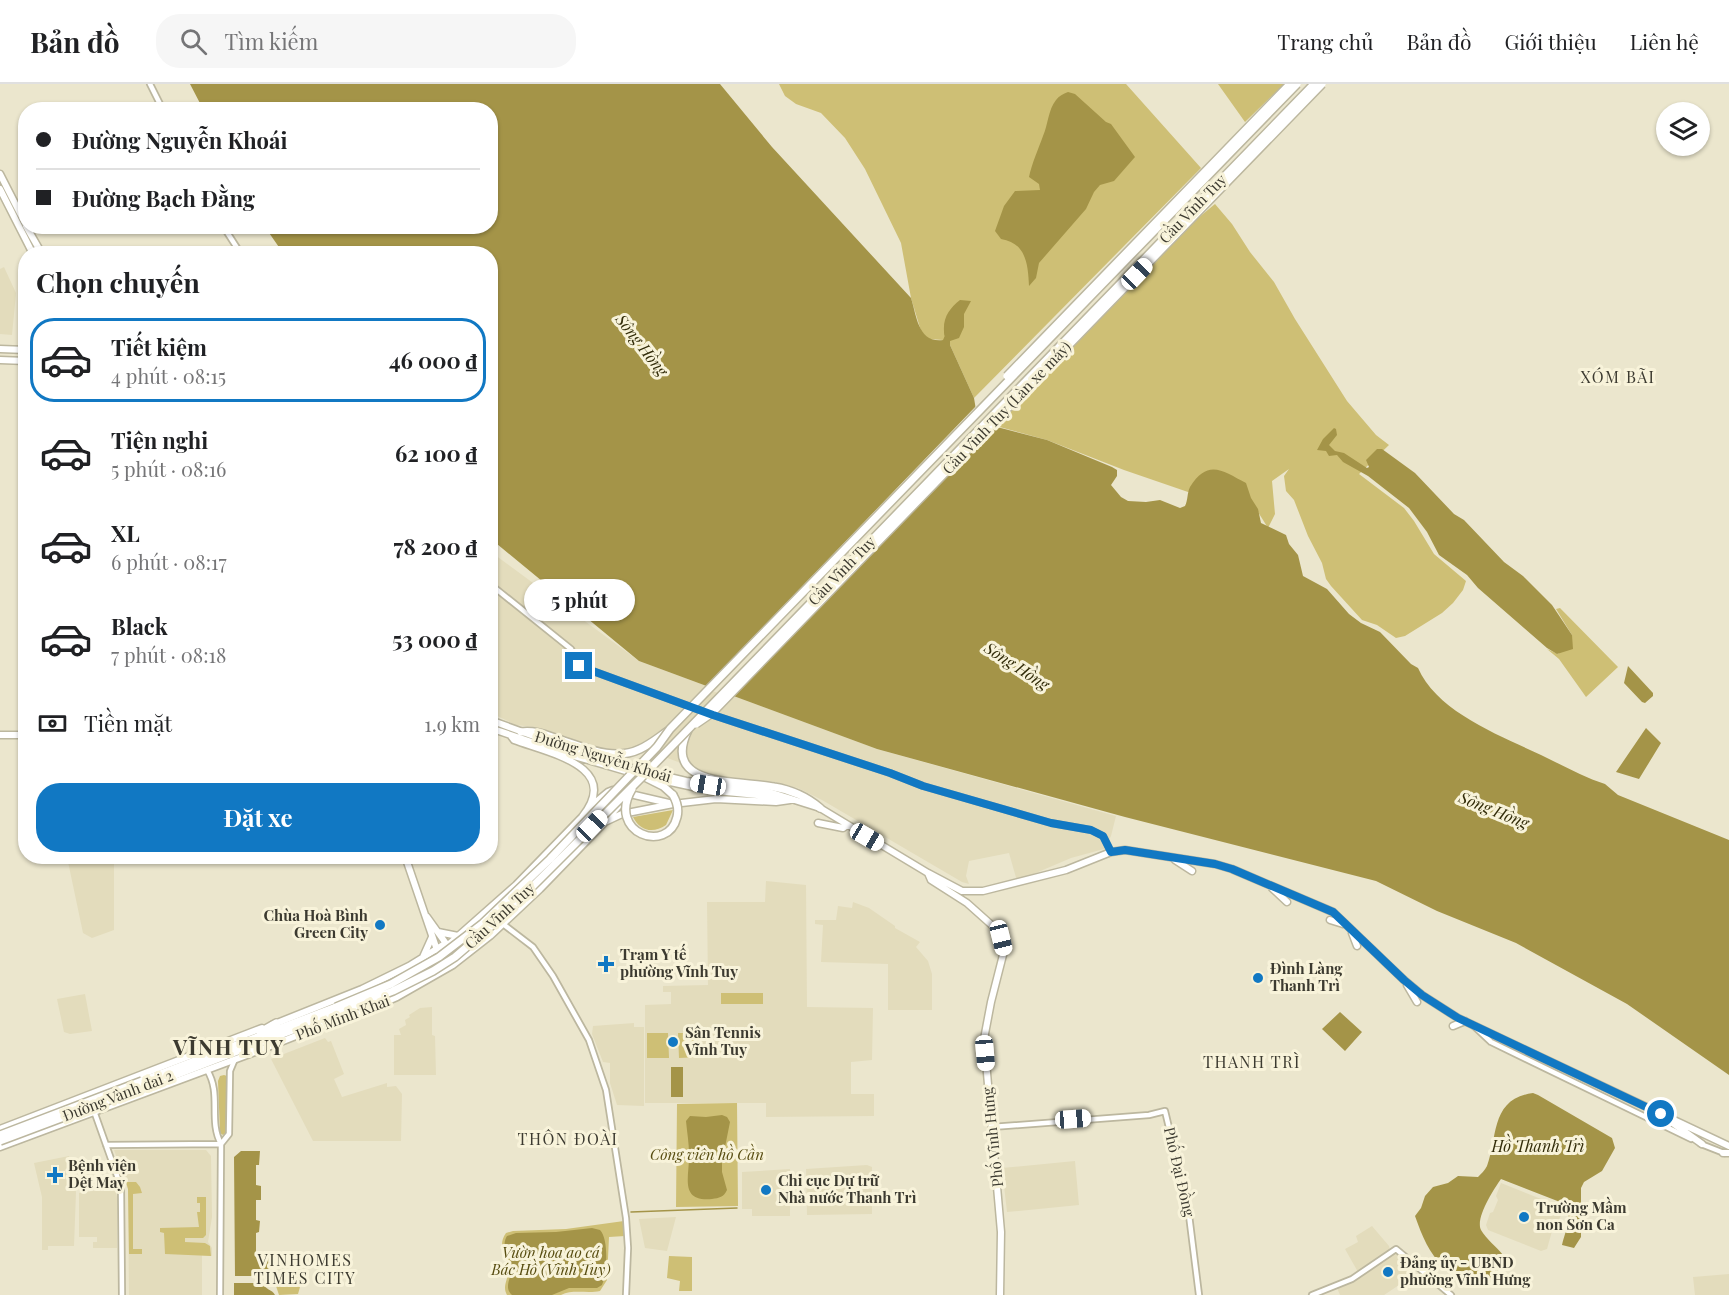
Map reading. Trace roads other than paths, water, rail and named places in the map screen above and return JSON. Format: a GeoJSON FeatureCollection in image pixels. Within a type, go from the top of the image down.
{"type":"FeatureCollection","features":[{"type":"Feature","properties":{"kind":"highway","name":"Cầu Vĩnh Tuy (Làn xe máy)"},"geometry":{"type":"LineString","coordinates":[[670,729],[678,716],[1290,84]]}},
{"type":"Feature","properties":{"kind":"highway","name":"Cầu Vĩnh Tuy"},"geometry":{"type":"LineString","coordinates":[[337,1010],[391,984],[439,957],[482,924],[550,859],[657,747],[670,729],[1297,84]]}},
{"type":"Feature","properties":{"kind":"highway","name":"Cầu Vĩnh Tuy"},"geometry":{"type":"LineString","coordinates":[[337,1010],[433,971],[462,951],[504,915],[642,777],[1314,84]]}},
{"type":"Feature","properties":{"kind":"highway","name":"Cầu Vĩnh Tuy (Làn xe máy)"},"geometry":{"type":"LineString","coordinates":[[689,728],[712,713],[1322,84]]}},
{"type":"Feature","properties":{"kind":"highway"},"geometry":{"type":"LineString","coordinates":[[689,728],[684,739],[683,755],[692,772],[712,780],[776,787],[801,795],[820,808]]}},
{"type":"Feature","properties":{"kind":"highway"},"geometry":{"type":"LineString","coordinates":[[521,732],[546,735],[596,752],[620,755],[639,750],[670,729]]}},
{"type":"Feature","properties":{"kind":"highway"},"geometry":{"type":"LineString","coordinates":[[642,777],[663,786],[677,801],[678,814],[671,829],[654,837],[634,830],[627,819],[626,804],[630,791],[642,777]]}},
{"type":"Feature","properties":{"kind":"highway"},"geometry":{"type":"LineString","coordinates":[[314,1009],[337,1010]]}},
{"type":"Feature","properties":{"kind":"highway"},"geometry":{"type":"LineString","coordinates":[[321,1026],[337,1010]]}},
{"type":"Feature","properties":{"kind":"highway"},"geometry":{"type":"LineString","coordinates":[[143,1084],[337,1010]]}},
{"type":"Feature","properties":{"kind":"highway"},"geometry":{"type":"LineString","coordinates":[[234,1049],[276,1023]]}},
{"type":"Feature","properties":{"kind":"highway"},"geometry":{"type":"LineString","coordinates":[[234,1049],[263,1049]]}},
{"type":"Feature","properties":{"kind":"highway","name":"Đường Vành đai 2"},"geometry":{"type":"LineString","coordinates":[[0,1135],[143,1084]]}},
{"type":"Feature","properties":{"kind":"highway","name":"Đường Vành đai 2"},"geometry":{"type":"LineString","coordinates":[[0,1141],[143,1084]]}},
{"type":"Feature","properties":{"kind":"main road"},"geometry":{"type":"LineString","coordinates":[[0,174],[18,210]]}},
{"type":"Feature","properties":{"kind":"main road"},"geometry":{"type":"LineString","coordinates":[[0,189],[18,224]]}},
{"type":"Feature","properties":{"kind":"main road"},"geometry":{"type":"LineString","coordinates":[[0,349],[18,350]]}},
{"type":"Feature","properties":{"kind":"main road"},"geometry":{"type":"LineString","coordinates":[[0,360],[18,361]]}},
{"type":"Feature","properties":{"kind":"main road","name":"Đường Nguyễn Khoái"},"geometry":{"type":"LineString","coordinates":[[498,723],[583,754],[652,773],[686,781],[769,792],[820,808],[962,891],[983,891],[1066,870],[1111,852],[1125,850],[1215,864],[1232,869],[1333,912],[1422,995],[1465,1021],[1729,1146]]}},
{"type":"Feature","properties":{"kind":"main road","name":"Đường Nguyễn Khoái"},"geometry":{"type":"LineString","coordinates":[[498,731],[642,777],[707,790],[791,799]]}},
{"type":"Feature","properties":{"kind":"main road"},"geometry":{"type":"LineString","coordinates":[[0,735],[18,735]]}},
{"type":"Feature","properties":{"kind":"main road"},"geometry":{"type":"LineString","coordinates":[[511,736],[514,740],[575,763],[587,771],[594,787],[591,807]]}},
{"type":"Feature","properties":{"kind":"main road"},"geometry":{"type":"LineString","coordinates":[[436,950],[447,945],[492,908],[591,807],[611,790],[674,804]]}},
{"type":"Feature","properties":{"kind":"main road"},"geometry":{"type":"LineString","coordinates":[[408,864],[427,917],[437,963],[446,968],[453,965],[503,924],[540,889],[605,822],[623,801],[624,792]]}},
{"type":"Feature","properties":{"kind":"main road"},"geometry":{"type":"LineString","coordinates":[[605,822],[618,815],[674,804],[716,799],[776,802],[791,799]]}},
{"type":"Feature","properties":{"kind":"main road"},"geometry":{"type":"LineString","coordinates":[[818,823],[843,828],[847,825]]}},
{"type":"Feature","properties":{"kind":"main road"},"geometry":{"type":"LineString","coordinates":[[1171,858],[1192,871]]}},
{"type":"Feature","properties":{"kind":"main road"},"geometry":{"type":"LineString","coordinates":[[537,864],[542,872],[547,876],[552,876]]}},
{"type":"Feature","properties":{"kind":"main road","name":"Phố Vĩnh Hưng"},"geometry":{"type":"LineString","coordinates":[[928,873],[931,880],[967,903],[995,928],[1005,951],[984,1039],[1001,1232],[1000,1295]]}},
{"type":"Feature","properties":{"kind":"main road"},"geometry":{"type":"LineString","coordinates":[[525,876],[530,875],[535,878],[539,882],[540,889]]}},
{"type":"Feature","properties":{"kind":"main road"},"geometry":{"type":"LineString","coordinates":[[1269,885],[1287,902]]}},
{"type":"Feature","properties":{"kind":"main road"},"geometry":{"type":"LineString","coordinates":[[427,917],[447,945],[456,951],[457,961]]}},
{"type":"Feature","properties":{"kind":"main road"},"geometry":{"type":"LineString","coordinates":[[1330,920],[1348,927],[1357,946]]}},
{"type":"Feature","properties":{"kind":"main road"},"geometry":{"type":"LineString","coordinates":[[438,932],[458,936]]}},
{"type":"Feature","properties":{"kind":"main road"},"geometry":{"type":"LineString","coordinates":[[423,958],[432,937]]}},
{"type":"Feature","properties":{"kind":"main road","name":"Phố Minh Khai"},"geometry":{"type":"LineString","coordinates":[[0,1129],[314,1009],[362,989],[436,950]]}},
{"type":"Feature","properties":{"kind":"main road","name":"Phố Minh Khai"},"geometry":{"type":"LineString","coordinates":[[0,1147],[321,1026],[344,1020],[397,997],[446,968]]}},
{"type":"Feature","properties":{"kind":"main road"},"geometry":{"type":"LineString","coordinates":[[1404,980],[1417,1002]]}},
{"type":"Feature","properties":{"kind":"main road"},"geometry":{"type":"LineString","coordinates":[[1453,1026],[1465,1021]]}},
{"type":"Feature","properties":{"kind":"main road"},"geometry":{"type":"LineString","coordinates":[[110,1087],[116,1103]]}},
{"type":"Feature","properties":{"kind":"main road"},"geometry":{"type":"LineString","coordinates":[[88,1095],[94,1111]]}},
{"type":"Feature","properties":{"kind":"main road"},"geometry":{"type":"LineString","coordinates":[[1661,1114],[1702,1144]]}},
{"type":"Feature","properties":{"kind":"street"},"geometry":{"type":"LineString","coordinates":[[150,84],[159,102]]}},
{"type":"Feature","properties":{"kind":"street"},"geometry":{"type":"LineString","coordinates":[[498,590],[571,649],[579,666],[713,715],[923,786],[1044,821],[1091,830],[1103,836],[1111,852]]}},
{"type":"Feature","properties":{"kind":"street"},"geometry":{"type":"LineString","coordinates":[[503,924],[533,946],[553,976],[589,1040],[606,1090],[626,1218],[628,1248],[626,1295]]}},
{"type":"Feature","properties":{"kind":"street","name":"Đường Nguyễn Khoái"},"geometry":{"type":"LineString","coordinates":[[1474,1026],[1491,1042],[1727,1154]]}},
{"type":"Feature","properties":{"kind":"street"},"geometry":{"type":"LineString","coordinates":[[221,1144],[229,1134],[230,1071],[235,1059]]}},
{"type":"Feature","properties":{"kind":"street"},"geometry":{"type":"LineString","coordinates":[[207,1070],[215,1085],[215,1134],[221,1144],[220,1295]]}},
{"type":"Feature","properties":{"kind":"street"},"geometry":{"type":"LineString","coordinates":[[94,1111],[122,1190],[122,1295]]}},
{"type":"Feature","properties":{"kind":"street","name":"Phố Đại Đồng"},"geometry":{"type":"LineString","coordinates":[[992,1127],[1149,1115],[1165,1111],[1188,1207],[1199,1295]]}},
{"type":"Feature","properties":{"kind":"street"},"geometry":{"type":"LineString","coordinates":[[106,1145],[221,1144]]}},
{"type":"Feature","properties":{"kind":"street"},"geometry":{"type":"LineString","coordinates":[[1312,1295],[1352,1279],[1396,1250],[1451,1295]]}},
{"type":"Feature","properties":{"kind":"water","name":"Sông Hồng"},"geometry":{"type":"Polygon","coordinates":[[[190,84],[720,84],[772,147],[911,298],[923,333],[935,340],[943,340],[945,321],[950,310],[960,300],[971,301],[964,314],[964,327],[959,338],[950,341],[950,345],[974,398],[978,422],[1047,440],[1112,467],[1117,470],[1117,476],[1111,485],[1121,497],[1128,501],[1160,500],[1180,508],[1185,506],[1189,489],[1197,478],[1203,472],[1210,470],[1223,471],[1246,483],[1258,509],[1261,523],[1286,535],[1289,544],[1298,555],[1303,576],[1327,589],[1349,614],[1361,623],[1380,632],[1411,664],[1418,668],[1427,684],[1455,710],[1490,731],[1605,784],[1618,795],[1729,840],[1729,1075],[1627,1004],[1516,943],[1437,911],[1376,881],[1125,817],[877,749],[639,661],[498,545],[498,246],[278,246],[270,234],[498,234],[498,102],[199,102],[190,84]]]}},
{"type":"Feature","properties":{"kind":"water"},"geometry":{"type":"Polygon","coordinates":[[[1068,92],[1075,94],[1111,124],[1135,157],[1114,181],[1100,185],[1094,192],[1086,209],[1039,263],[1036,278],[1029,286],[1028,270],[1021,250],[1009,241],[1001,239],[995,231],[1004,206],[1015,191],[1040,190],[1039,184],[1029,177],[1030,172],[1051,108],[1058,97],[1068,92]]]}},
{"type":"Feature","properties":{"kind":"water"},"geometry":{"type":"Polygon","coordinates":[[[1334,428],[1337,435],[1329,445],[1335,451],[1344,453],[1367,468],[1369,467],[1366,460],[1377,449],[1382,449],[1415,473],[1454,514],[1464,520],[1504,562],[1523,576],[1552,605],[1572,635],[1573,649],[1557,654],[1547,648],[1478,588],[1467,575],[1439,555],[1427,532],[1409,508],[1368,476],[1343,462],[1337,455],[1329,456],[1326,451],[1317,450],[1323,439],[1334,428]]]}},
{"type":"Feature","properties":{"kind":"water"},"geometry":{"type":"Polygon","coordinates":[[[1628,666],[1653,693],[1653,696],[1645,703],[1624,683],[1628,666]]]}},
{"type":"Feature","properties":{"kind":"water"},"geometry":{"type":"Polygon","coordinates":[[[1646,728],[1661,743],[1639,779],[1616,772],[1646,728]]]}},
{"type":"Feature","properties":{"kind":"water"},"geometry":{"type":"Polygon","coordinates":[[[1340,1012],[1362,1032],[1345,1051],[1322,1029],[1340,1012]]]}},
{"type":"Feature","properties":{"kind":"water"},"geometry":{"type":"Polygon","coordinates":[[[671,1067],[683,1067],[683,1097],[671,1097],[671,1067]]]}},
{"type":"Feature","properties":{"kind":"water","name":"Hồ Thanh Trì"},"geometry":{"type":"Polygon","coordinates":[[[1533,1093],[1612,1138],[1615,1148],[1602,1171],[1584,1182],[1581,1188],[1581,1237],[1574,1248],[1562,1245],[1568,1222],[1565,1206],[1501,1179],[1486,1204],[1480,1225],[1483,1233],[1503,1255],[1502,1263],[1485,1284],[1469,1282],[1457,1275],[1451,1267],[1444,1268],[1434,1256],[1426,1244],[1415,1216],[1425,1196],[1433,1187],[1448,1183],[1458,1176],[1478,1177],[1480,1175],[1487,1166],[1502,1111],[1519,1097],[1533,1093]]]}},
{"type":"Feature","properties":{"kind":"water"},"geometry":{"type":"Polygon","coordinates":[[[722,1115],[730,1122],[722,1162],[727,1190],[719,1198],[701,1199],[690,1192],[688,1186],[689,1150],[686,1121],[690,1116],[722,1115]]]}},
{"type":"Feature","properties":{"kind":"water"},"geometry":{"type":"Polygon","coordinates":[[[241,1151],[260,1151],[259,1165],[256,1165],[256,1185],[261,1186],[261,1200],[256,1200],[256,1220],[260,1221],[259,1232],[256,1233],[256,1254],[272,1256],[275,1265],[263,1276],[235,1276],[234,1157],[241,1151]]]}},
{"type":"Feature","properties":{"kind":"water","name":"Vườn hoa ao cá Bác Hồ (Vĩnh Tuy)"},"geometry":{"type":"Polygon","coordinates":[[[592,1228],[600,1230],[605,1241],[606,1265],[602,1285],[597,1288],[569,1288],[552,1295],[512,1295],[509,1292],[511,1264],[505,1248],[507,1236],[516,1233],[592,1228]]]}},
{"type":"Feature","properties":{"kind":"water"},"geometry":{"type":"Polygon","coordinates":[[[234,1283],[263,1283],[275,1295],[234,1295],[234,1283]]]}},
{"type":"Feature","properties":{"kind":"waterway"},"geometry":{"type":"LineString","coordinates":[[631,1212],[737,1208]]}},
{"type":"Feature","properties":{"kind":"place","name":"Chùa Hoà Bình Green City"},"geometry":{"type":"Point","coordinates":[380,925]}},
{"type":"Feature","properties":{"kind":"place","name":"Trạm Y tế phường Vĩnh Tuy"},"geometry":{"type":"Point","coordinates":[606,964]}},
{"type":"Feature","properties":{"kind":"place","name":"Đình Làng Thanh Trì"},"geometry":{"type":"Point","coordinates":[1258,978]}},
{"type":"Feature","properties":{"kind":"place","name":"Sân Tennis Vĩnh Tuy"},"geometry":{"type":"Point","coordinates":[673,1042]}},
{"type":"Feature","properties":{"kind":"place","name":"Bệnh viện Dệt May"},"geometry":{"type":"Point","coordinates":[55,1175]}},
{"type":"Feature","properties":{"kind":"place","name":"Chi cục Dự trữ Nhà nước Thanh Trì"},"geometry":{"type":"Point","coordinates":[766,1190]}},
{"type":"Feature","properties":{"kind":"place","name":"Trường Mầm non Sơn Ca"},"geometry":{"type":"Point","coordinates":[1524,1217]}},
{"type":"Feature","properties":{"kind":"place","name":"Đảng ủy - UBND phường Vĩnh Hưng"},"geometry":{"type":"Point","coordinates":[1388,1272]}},
{"type":"Feature","properties":{"kind":"district","name":"XÓM BÃI"},"geometry":{"type":"Point","coordinates":[1618,377]}},
{"type":"Feature","properties":{"kind":"district","name":"VĨNH TUY"},"geometry":{"type":"Point","coordinates":[229,1048]}},
{"type":"Feature","properties":{"kind":"district","name":"THANH TRÌ"},"geometry":{"type":"Point","coordinates":[1252,1062]}},
{"type":"Feature","properties":{"kind":"district","name":"THÔN ĐOÀI"},"geometry":{"type":"Point","coordinates":[568,1139]}},
{"type":"Feature","properties":{"kind":"district","name":"VINHOMES TIMES CITY"},"geometry":{"type":"Point","coordinates":[305,1269]}},
{"type":"Feature","properties":{"kind":"park label","name":"Công viên hồ Cần"},"geometry":{"type":"Point","coordinates":[707,1155]}}]}
